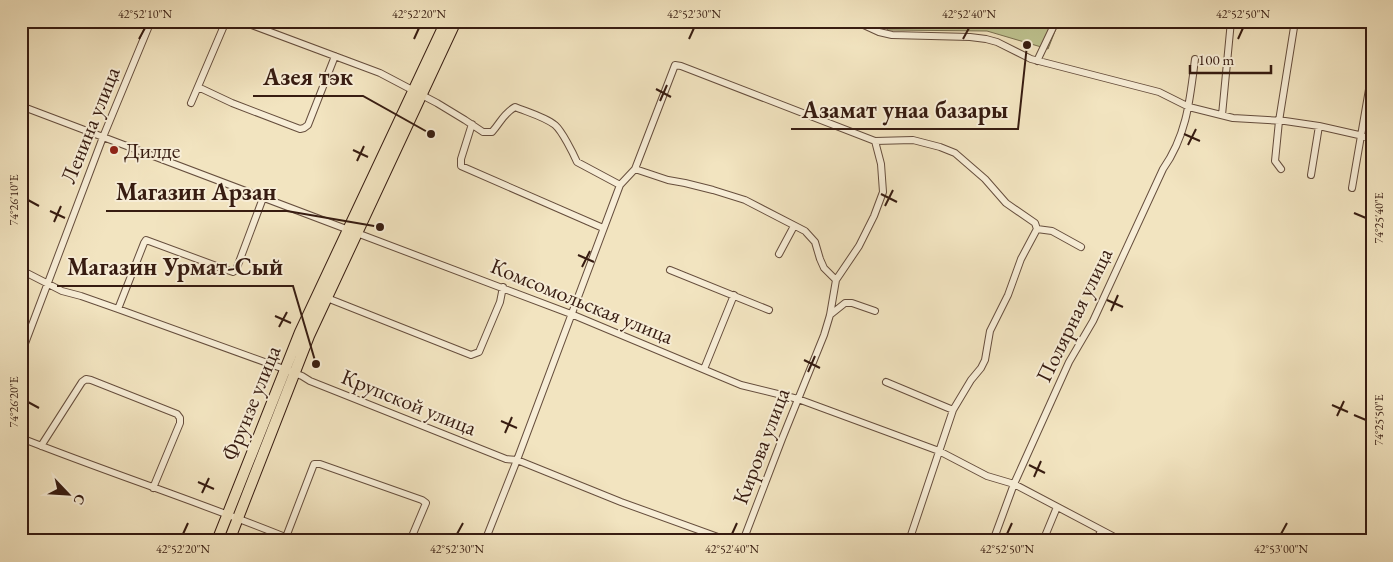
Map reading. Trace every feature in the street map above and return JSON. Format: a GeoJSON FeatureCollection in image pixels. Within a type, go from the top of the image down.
{"type":"FeatureCollection","features":[{"type":"Feature","properties":{"kind":"main road"},"geometry":{"type":"LineString","coordinates":[[418,92],[446,21]]}},
{"type":"Feature","properties":{"kind":"main road"},"geometry":{"type":"LineString","coordinates":[[418,92],[456,21]]}},
{"type":"Feature","properties":{"kind":"main road","name":"Фрунзе улица"},"geometry":{"type":"LineString","coordinates":[[218,541],[232,516],[289,371],[300,332],[353,231],[418,92]]}},
{"type":"Feature","properties":{"kind":"main road","name":"Фрунзе улица"},"geometry":{"type":"LineString","coordinates":[[289,371],[327,298],[353,231]]}},
{"type":"Feature","properties":{"kind":"main road","name":"Фрунзе улица"},"geometry":{"type":"LineString","coordinates":[[228,541],[232,516]]}},
{"type":"Feature","properties":{"kind":"street"},"geometry":{"type":"LineString","coordinates":[[21,30],[31,21]]}},
{"type":"Feature","properties":{"kind":"street","name":"Ленина улица"},"geometry":{"type":"LineString","coordinates":[[21,354],[103,137],[151,21]]}},
{"type":"Feature","properties":{"kind":"street"},"geometry":{"type":"LineString","coordinates":[[191,103],[226,21]]}},
{"type":"Feature","properties":{"kind":"street"},"geometry":{"type":"LineString","coordinates":[[241,21],[380,73],[418,92],[483,132],[492,132],[507,112],[515,107],[534,115],[556,126],[577,162],[620,185]]}},
{"type":"Feature","properties":{"kind":"street"},"geometry":{"type":"LineString","coordinates":[[855,21],[879,32],[892,35],[986,39],[997,42],[1031,59],[1152,90],[1189,107],[1233,118],[1319,126],[1372,138]]}},
{"type":"Feature","properties":{"kind":"street"},"geometry":{"type":"LineString","coordinates":[[1037,61],[1056,21]]}},
{"type":"Feature","properties":{"kind":"street"},"geometry":{"type":"LineString","coordinates":[[1222,115],[1231,21]]}},
{"type":"Feature","properties":{"kind":"street"},"geometry":{"type":"LineString","coordinates":[[1281,169],[1275,161],[1279,121],[1295,21]]}},
{"type":"Feature","properties":{"kind":"street"},"geometry":{"type":"LineString","coordinates":[[198,87],[300,129],[308,125],[335,56]]}},
{"type":"Feature","properties":{"kind":"street","name":"Полярная улица"},"geometry":{"type":"LineString","coordinates":[[994,541],[1014,484],[1069,362],[1093,321],[1183,130],[1189,107],[1195,59]]}},
{"type":"Feature","properties":{"kind":"street"},"geometry":{"type":"LineString","coordinates":[[485,541],[620,185],[635,169],[674,65],[825,121],[875,142],[913,140],[940,146],[955,153],[985,179],[1006,203],[1035,223],[1037,229],[1021,259],[1008,295],[990,331],[985,360],[953,410],[909,541]]}},
{"type":"Feature","properties":{"kind":"street"},"geometry":{"type":"LineString","coordinates":[[1352,188],[1372,72]]}},
{"type":"Feature","properties":{"kind":"street","name":"Комсомольская улица"},"geometry":{"type":"LineString","coordinates":[[21,106],[503,287],[741,385],[798,399],[939,451],[987,476],[1014,484],[1122,541]]}},
{"type":"Feature","properties":{"kind":"street"},"geometry":{"type":"LineString","coordinates":[[472,124],[461,159],[461,166],[603,228]]}},
{"type":"Feature","properties":{"kind":"street"},"geometry":{"type":"LineString","coordinates":[[1311,174],[1319,126]]}},
{"type":"Feature","properties":{"kind":"street","name":"Кирова улица"},"geometry":{"type":"LineString","coordinates":[[743,541],[824,335],[830,315],[836,280],[859,246],[874,216],[882,192],[881,164],[875,142]]}},
{"type":"Feature","properties":{"kind":"street"},"geometry":{"type":"LineString","coordinates":[[635,169],[668,180],[714,190],[745,200],[805,231],[815,242],[824,268],[836,280]]}},
{"type":"Feature","properties":{"kind":"street"},"geometry":{"type":"LineString","coordinates":[[118,309],[146,240],[230,272],[236,270],[263,198]]}},
{"type":"Feature","properties":{"kind":"street"},"geometry":{"type":"LineString","coordinates":[[779,254],[794,226]]}},
{"type":"Feature","properties":{"kind":"street"},"geometry":{"type":"LineString","coordinates":[[1037,229],[1052,230],[1081,247]]}},
{"type":"Feature","properties":{"kind":"street","name":"Крупской улица"},"geometry":{"type":"LineString","coordinates":[[21,270],[62,292],[81,296],[289,371],[319,385],[506,459],[517,460],[621,502],[729,541]]}},
{"type":"Feature","properties":{"kind":"street"},"geometry":{"type":"LineString","coordinates":[[670,270],[769,310]]}},
{"type":"Feature","properties":{"kind":"street"},"geometry":{"type":"LineString","coordinates":[[327,298],[471,355],[479,352],[500,302],[503,287]]}},
{"type":"Feature","properties":{"kind":"street"},"geometry":{"type":"LineString","coordinates":[[704,369],[734,295]]}},
{"type":"Feature","properties":{"kind":"street"},"geometry":{"type":"LineString","coordinates":[[830,315],[845,303],[852,303],[874,311]]}},
{"type":"Feature","properties":{"kind":"street"},"geometry":{"type":"LineString","coordinates":[[41,446],[82,382],[86,379],[90,380],[177,414],[180,418],[180,423],[153,488]]}},
{"type":"Feature","properties":{"kind":"street"},"geometry":{"type":"LineString","coordinates":[[886,382],[953,410]]}},
{"type":"Feature","properties":{"kind":"street"},"geometry":{"type":"LineString","coordinates":[[21,438],[295,541]]}},
{"type":"Feature","properties":{"kind":"street"},"geometry":{"type":"LineString","coordinates":[[286,537],[314,464],[320,464],[426,503],[410,541]]}},
{"type":"Feature","properties":{"kind":"street"},"geometry":{"type":"LineString","coordinates":[[1043,541],[1057,507]]}},
{"type":"Feature","properties":{"kind":"street"},"geometry":{"type":"LineString","coordinates":[[1096,541],[1101,531]]}},
{"type":"Feature","properties":{"kind":"green space"},"geometry":{"type":"Polygon","coordinates":[[[891,21],[1059,21],[1048,49],[987,31],[887,30],[891,21]]]}},
{"type":"Feature","properties":{"kind":"place","name":"Азамат унаа базары"},"geometry":{"type":"Point","coordinates":[1027,45]}},
{"type":"Feature","properties":{"kind":"place","name":"Азея тэк"},"geometry":{"type":"Point","coordinates":[431,134]}},
{"type":"Feature","properties":{"kind":"place","name":"Дилде"},"geometry":{"type":"Point","coordinates":[114,150]}},
{"type":"Feature","properties":{"kind":"place","name":"Магазин Арзан"},"geometry":{"type":"Point","coordinates":[380,227]}},
{"type":"Feature","properties":{"kind":"place","name":"Магазин Урмат-Сый"},"geometry":{"type":"Point","coordinates":[316,364]}}]}
